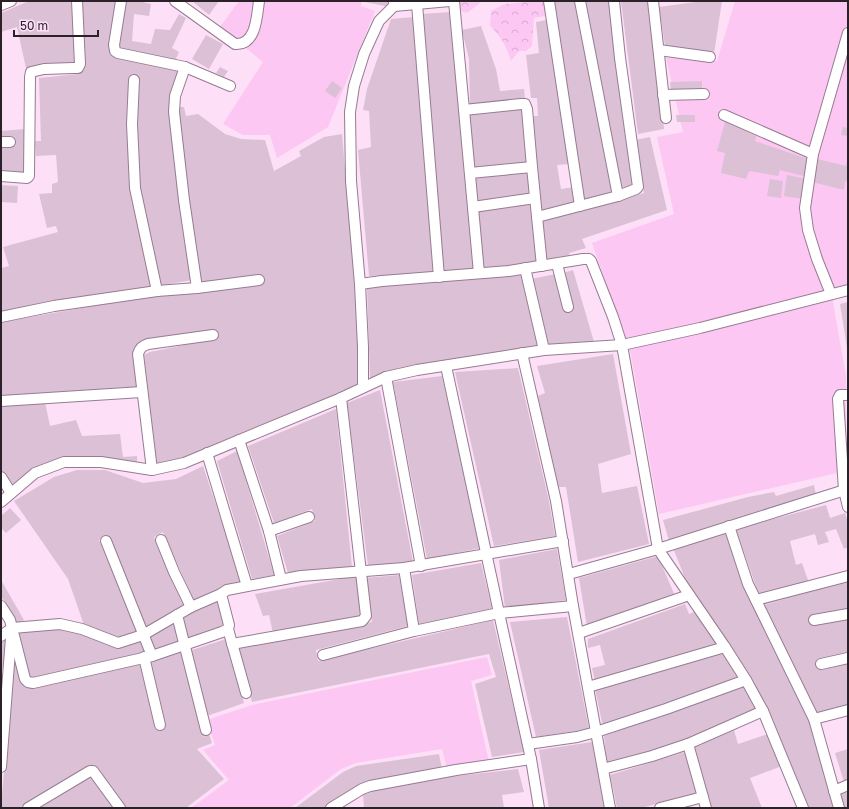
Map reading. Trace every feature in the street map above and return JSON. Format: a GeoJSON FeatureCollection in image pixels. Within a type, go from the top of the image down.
{"type":"FeatureCollection","features":[{"type":"Feature","properties":{"kind":"street"},"geometry":{"type":"LineString","coordinates":[[1,5],[11,1]]}},
{"type":"Feature","properties":{"kind":"street"},"geometry":{"type":"LineString","coordinates":[[1,176],[27,178],[29,176],[30,73],[44,69],[78,68],[80,64],[77,1]]}},
{"type":"Feature","properties":{"kind":"street"},"geometry":{"type":"LineString","coordinates":[[121,1],[114,45],[115,51],[118,54],[185,68],[230,86]]}},
{"type":"Feature","properties":{"kind":"street"},"geometry":{"type":"LineString","coordinates":[[182,3],[235,44],[240,44],[248,41],[251,36],[256,22],[259,1]]}},
{"type":"Feature","properties":{"kind":"street"},"geometry":{"type":"LineString","coordinates":[[363,387],[360,284],[351,181],[351,99],[364,54],[379,21],[394,4],[417,4],[450,1]]}},
{"type":"Feature","properties":{"kind":"street"},"geometry":{"type":"LineString","coordinates":[[454,1],[479,273]]}},
{"type":"Feature","properties":{"kind":"street"},"geometry":{"type":"LineString","coordinates":[[549,1],[580,206]]}},
{"type":"Feature","properties":{"kind":"street"},"geometry":{"type":"LineString","coordinates":[[580,1],[618,196]]}},
{"type":"Feature","properties":{"kind":"street"},"geometry":{"type":"LineString","coordinates":[[537,217],[618,196],[636,189],[639,184],[620,58],[614,1]]}},
{"type":"Feature","properties":{"kind":"street"},"geometry":{"type":"LineString","coordinates":[[653,1],[666,118]]}},
{"type":"Feature","properties":{"kind":"street"},"geometry":{"type":"LineString","coordinates":[[417,4],[440,277]]}},
{"type":"Feature","properties":{"kind":"street"},"geometry":{"type":"LineString","coordinates":[[831,294],[817,259],[808,230],[806,208],[813,154],[848,32]]}},
{"type":"Feature","properties":{"kind":"street"},"geometry":{"type":"LineString","coordinates":[[659,50],[710,57]]}},
{"type":"Feature","properties":{"kind":"street"},"geometry":{"type":"LineString","coordinates":[[185,68],[175,96],[174,112],[184,200],[197,288]]}},
{"type":"Feature","properties":{"kind":"street"},"geometry":{"type":"LineString","coordinates":[[134,80],[132,124],[135,188],[156,291]]}},
{"type":"Feature","properties":{"kind":"street"},"geometry":{"type":"LineString","coordinates":[[663,95],[704,94]]}},
{"type":"Feature","properties":{"kind":"street"},"geometry":{"type":"LineString","coordinates":[[464,110],[525,104],[527,109],[542,266]]}},
{"type":"Feature","properties":{"kind":"street"},"geometry":{"type":"LineString","coordinates":[[724,115],[813,154]]}},
{"type":"Feature","properties":{"kind":"street"},"geometry":{"type":"LineString","coordinates":[[470,173],[532,167]]}},
{"type":"Feature","properties":{"kind":"street"},"geometry":{"type":"LineString","coordinates":[[473,207],[535,198]]}},
{"type":"Feature","properties":{"kind":"street"},"geometry":{"type":"LineString","coordinates":[[360,284],[525,268],[583,259],[589,259],[592,261],[622,345],[658,548],[746,680],[763,711],[803,808]]}},
{"type":"Feature","properties":{"kind":"street"},"geometry":{"type":"LineString","coordinates":[[557,264],[568,307]]}},
{"type":"Feature","properties":{"kind":"street"},"geometry":{"type":"LineString","coordinates":[[525,268],[544,350]]}},
{"type":"Feature","properties":{"kind":"street"},"geometry":{"type":"LineString","coordinates":[[1,317],[54,306],[156,291],[197,288],[259,280]]}},
{"type":"Feature","properties":{"kind":"street"},"geometry":{"type":"LineString","coordinates":[[1,502],[35,473],[64,462],[102,462],[152,470],[174,466],[341,398],[386,377],[417,370],[544,350],[622,345],[700,328],[848,290]]}},
{"type":"Feature","properties":{"kind":"street"},"geometry":{"type":"LineString","coordinates":[[152,470],[138,354],[140,349],[143,346],[213,334]]}},
{"type":"Feature","properties":{"kind":"street"},"geometry":{"type":"LineString","coordinates":[[522,354],[556,501],[573,606],[610,808]]}},
{"type":"Feature","properties":{"kind":"street"},"geometry":{"type":"LineString","coordinates":[[446,366],[528,744],[539,808]]}},
{"type":"Feature","properties":{"kind":"street"},"geometry":{"type":"LineString","coordinates":[[386,377],[421,566]]}},
{"type":"Feature","properties":{"kind":"street"},"geometry":{"type":"LineString","coordinates":[[1,401],[142,392]]}},
{"type":"Feature","properties":{"kind":"street"},"geometry":{"type":"LineString","coordinates":[[848,394],[840,395],[838,399],[848,507]]}},
{"type":"Feature","properties":{"kind":"street"},"geometry":{"type":"LineString","coordinates":[[232,644],[362,621],[365,618],[367,612],[341,398]]}},
{"type":"Feature","properties":{"kind":"street"},"geometry":{"type":"LineString","coordinates":[[239,440],[269,531],[281,579]]}},
{"type":"Feature","properties":{"kind":"street"},"geometry":{"type":"LineString","coordinates":[[207,453],[247,586]]}},
{"type":"Feature","properties":{"kind":"street"},"geometry":{"type":"LineString","coordinates":[[1,478],[11,493]]}},
{"type":"Feature","properties":{"kind":"street"},"geometry":{"type":"LineString","coordinates":[[569,574],[658,548],[846,489]]}},
{"type":"Feature","properties":{"kind":"street"},"geometry":{"type":"LineString","coordinates":[[269,531],[309,517]]}},
{"type":"Feature","properties":{"kind":"street"},"geometry":{"type":"LineString","coordinates":[[729,526],[748,584],[814,719],[839,808]]}},
{"type":"Feature","properties":{"kind":"street"},"geometry":{"type":"LineString","coordinates":[[162,540],[174,572],[191,607]]}},
{"type":"Feature","properties":{"kind":"street"},"geometry":{"type":"LineString","coordinates":[[1,636],[12,628],[60,624],[82,629],[118,643],[143,635],[191,607],[227,590],[281,579],[319,574],[361,572],[421,566],[487,553],[563,541]]}},
{"type":"Feature","properties":{"kind":"street"},"geometry":{"type":"LineString","coordinates":[[106,542],[143,635],[160,725]]}},
{"type":"Feature","properties":{"kind":"street"},"geometry":{"type":"LineString","coordinates":[[404,568],[414,631]]}},
{"type":"Feature","properties":{"kind":"street"},"geometry":{"type":"LineString","coordinates":[[756,600],[848,576]]}},
{"type":"Feature","properties":{"kind":"street"},"geometry":{"type":"LineString","coordinates":[[221,594],[232,644],[246,693]]}},
{"type":"Feature","properties":{"kind":"street"},"geometry":{"type":"LineString","coordinates":[[579,633],[689,595]]}},
{"type":"Feature","properties":{"kind":"street"},"geometry":{"type":"LineString","coordinates":[[1,606],[10,620],[25,679],[28,682],[33,683],[184,646],[222,632],[228,628]]}},
{"type":"Feature","properties":{"kind":"street"},"geometry":{"type":"LineString","coordinates":[[323,654],[414,631],[499,613],[573,606]]}},
{"type":"Feature","properties":{"kind":"street"},"geometry":{"type":"LineString","coordinates":[[814,620],[848,614]]}},
{"type":"Feature","properties":{"kind":"street"},"geometry":{"type":"LineString","coordinates":[[177,615],[206,730]]}},
{"type":"Feature","properties":{"kind":"street"},"geometry":{"type":"LineString","coordinates":[[1,767],[12,628]]}},
{"type":"Feature","properties":{"kind":"street"},"geometry":{"type":"LineString","coordinates":[[588,687],[725,647]]}},
{"type":"Feature","properties":{"kind":"street"},"geometry":{"type":"LineString","coordinates":[[821,664],[848,658]]}},
{"type":"Feature","properties":{"kind":"street"},"geometry":{"type":"LineString","coordinates":[[528,744],[577,737],[596,732],[746,680]]}},
{"type":"Feature","properties":{"kind":"street"},"geometry":{"type":"LineString","coordinates":[[814,719],[848,710]]}},
{"type":"Feature","properties":{"kind":"street"},"geometry":{"type":"LineString","coordinates":[[603,769],[652,756],[688,744],[763,711]]}},
{"type":"Feature","properties":{"kind":"street"},"geometry":{"type":"LineString","coordinates":[[688,744],[706,808]]}},
{"type":"Feature","properties":{"kind":"street"},"geometry":{"type":"LineString","coordinates":[[331,808],[362,789],[370,786],[456,770],[531,759]]}},
{"type":"Feature","properties":{"kind":"street"},"geometry":{"type":"LineString","coordinates":[[28,808],[93,771],[120,808]]}},
{"type":"Feature","properties":{"kind":"street"},"geometry":{"type":"LineString","coordinates":[[834,791],[848,786]]}},
{"type":"Feature","properties":{"kind":"street"},"geometry":{"type":"LineString","coordinates":[[660,808],[703,797]]}},
{"type":"Feature","properties":{"kind":"green space"},"geometry":{"type":"Polygon","coordinates":[[[239,1],[362,1],[361,6],[375,11],[328,127],[277,158],[270,135],[243,135],[223,124],[263,62],[220,27],[239,1]]]}},
{"type":"Feature","properties":{"kind":"green space"},"geometry":{"type":"Polygon","coordinates":[[[445,1],[480,1],[479,4],[467,13],[449,7],[445,1]]]}},
{"type":"Feature","properties":{"kind":"green space"},"geometry":{"type":"Polygon","coordinates":[[[544,1],[548,12],[545,16],[534,18],[532,46],[526,51],[519,51],[511,61],[503,42],[490,26],[491,11],[505,4],[544,1]]]}},
{"type":"Feature","properties":{"kind":"green space"},"geometry":{"type":"Polygon","coordinates":[[[735,1],[848,1],[848,284],[839,286],[833,302],[846,376],[846,471],[659,514],[631,355],[592,243],[674,214],[657,137],[683,132],[666,58],[717,61],[735,1]]]}},
{"type":"Feature","properties":{"kind":"green space"},"geometry":{"type":"Polygon","coordinates":[[[487,657],[492,675],[471,681],[489,762],[447,768],[442,749],[356,763],[341,769],[290,808],[191,808],[229,780],[203,750],[215,745],[207,720],[252,705],[487,657]]]}},
{"type":"Feature","properties":{"kind":"building"},"geometry":{"type":"Polygon","coordinates":[[[29,1],[71,1],[75,44],[75,65],[26,68],[17,27],[1,32],[1,13],[29,1]]]}},
{"type":"Feature","properties":{"kind":"building"},"geometry":{"type":"Polygon","coordinates":[[[81,1],[118,1],[110,49],[180,71],[172,95],[192,280],[159,286],[139,189],[129,124],[153,288],[1,313],[1,268],[9,266],[3,247],[58,232],[56,226],[47,228],[39,194],[52,193],[52,184],[58,182],[56,155],[36,156],[35,141],[41,141],[39,78],[78,74],[83,70],[81,1]]]}},
{"type":"Feature","properties":{"kind":"building"},"geometry":{"type":"Polygon","coordinates":[[[126,1],[138,1],[151,4],[149,16],[134,14],[132,41],[151,44],[155,29],[170,30],[179,14],[186,18],[172,48],[179,52],[175,61],[119,49],[126,1]]]}},
{"type":"Feature","properties":{"kind":"building"},"geometry":{"type":"Polygon","coordinates":[[[192,1],[219,1],[209,15],[192,1]]]}},
{"type":"Feature","properties":{"kind":"building"},"geometry":{"type":"Polygon","coordinates":[[[390,1],[390,7],[365,2],[390,1]]]}},
{"type":"Feature","properties":{"kind":"building"},"geometry":{"type":"Polygon","coordinates":[[[553,1],[577,1],[614,193],[583,201],[553,1]]]}},
{"type":"Feature","properties":{"kind":"building"},"geometry":{"type":"Polygon","coordinates":[[[584,1],[611,1],[635,185],[621,188],[584,1]]]}},
{"type":"Feature","properties":{"kind":"building"},"geometry":{"type":"Polygon","coordinates":[[[621,1],[651,1],[664,129],[638,134],[621,1]]]}},
{"type":"Feature","properties":{"kind":"building"},"geometry":{"type":"Polygon","coordinates":[[[703,1],[722,1],[714,54],[665,46],[659,7],[703,1]]]}},
{"type":"Feature","properties":{"kind":"building"},"geometry":{"type":"Polygon","coordinates":[[[451,12],[476,269],[443,272],[421,14],[451,12]]]}},
{"type":"Feature","properties":{"kind":"building"},"geometry":{"type":"Polygon","coordinates":[[[414,17],[433,273],[369,276],[358,150],[371,147],[369,111],[363,110],[367,89],[391,19],[414,17]]]}},
{"type":"Feature","properties":{"kind":"building"},"geometry":{"type":"Polygon","coordinates":[[[546,20],[570,164],[557,165],[561,189],[574,187],[576,203],[541,212],[533,116],[538,116],[537,98],[531,98],[526,55],[539,53],[536,22],[546,20]]]}},
{"type":"Feature","properties":{"kind":"building"},"geometry":{"type":"Polygon","coordinates":[[[481,26],[496,69],[500,91],[524,89],[525,99],[470,106],[469,59],[462,30],[481,26]]]}},
{"type":"Feature","properties":{"kind":"building"},"geometry":{"type":"Polygon","coordinates":[[[206,35],[223,44],[209,69],[192,59],[206,35]]]}},
{"type":"Feature","properties":{"kind":"building"},"geometry":{"type":"Polygon","coordinates":[[[220,67],[228,71],[224,77],[216,73],[220,67]]]}},
{"type":"Feature","properties":{"kind":"building"},"geometry":{"type":"Polygon","coordinates":[[[332,81],[342,88],[335,98],[325,91],[332,81]]]}},
{"type":"Feature","properties":{"kind":"building"},"geometry":{"type":"Polygon","coordinates":[[[702,81],[702,90],[671,91],[670,82],[702,81]]]}},
{"type":"Feature","properties":{"kind":"building"},"geometry":{"type":"Polygon","coordinates":[[[178,107],[184,107],[186,116],[198,114],[225,134],[241,139],[265,140],[274,171],[301,156],[299,151],[324,137],[342,134],[355,285],[360,385],[181,459],[157,465],[144,355],[150,352],[218,338],[217,331],[139,342],[133,355],[138,389],[6,398],[1,396],[1,322],[157,295],[262,282],[262,275],[200,284],[179,130],[178,107]]]}},
{"type":"Feature","properties":{"kind":"building"},"geometry":{"type":"Polygon","coordinates":[[[522,108],[527,164],[474,169],[469,113],[522,108]]]}},
{"type":"Feature","properties":{"kind":"building"},"geometry":{"type":"Polygon","coordinates":[[[676,115],[695,115],[695,122],[677,122],[676,115]]]}},
{"type":"Feature","properties":{"kind":"building"},"geometry":{"type":"Polygon","coordinates":[[[725,122],[756,136],[755,141],[808,159],[804,176],[780,170],[778,176],[749,171],[746,179],[721,173],[725,153],[717,151],[725,122]]]}},
{"type":"Feature","properties":{"kind":"building"},"geometry":{"type":"Polygon","coordinates":[[[843,127],[848,128],[848,136],[841,135],[843,127]]]}},
{"type":"Feature","properties":{"kind":"building"},"geometry":{"type":"Polygon","coordinates":[[[25,129],[25,174],[1,173],[1,146],[13,146],[14,139],[1,139],[1,131],[25,129]]]}},
{"type":"Feature","properties":{"kind":"building"},"geometry":{"type":"Polygon","coordinates":[[[650,137],[667,210],[582,239],[586,248],[569,253],[570,257],[546,263],[540,222],[644,193],[635,140],[650,137]]]}},
{"type":"Feature","properties":{"kind":"building"},"geometry":{"type":"Polygon","coordinates":[[[817,159],[846,166],[847,161],[848,162],[848,182],[845,181],[844,190],[812,182],[817,159]]]}},
{"type":"Feature","properties":{"kind":"building"},"geometry":{"type":"Polygon","coordinates":[[[528,172],[531,194],[477,203],[474,177],[528,172]]]}},
{"type":"Feature","properties":{"kind":"building"},"geometry":{"type":"Polygon","coordinates":[[[787,175],[807,179],[803,199],[784,196],[787,175]]]}},
{"type":"Feature","properties":{"kind":"building"},"geometry":{"type":"Polygon","coordinates":[[[770,179],[783,181],[781,198],[767,196],[770,179]]]}},
{"type":"Feature","properties":{"kind":"building"},"geometry":{"type":"Polygon","coordinates":[[[1,185],[18,186],[17,203],[1,202],[1,185]]]}},
{"type":"Feature","properties":{"kind":"building"},"geometry":{"type":"Polygon","coordinates":[[[531,203],[538,264],[482,269],[478,211],[531,203]]]}},
{"type":"Feature","properties":{"kind":"building"},"geometry":{"type":"Polygon","coordinates":[[[573,270],[594,342],[547,345],[531,279],[556,274],[565,312],[572,309],[563,273],[573,270]]]}},
{"type":"Feature","properties":{"kind":"building"},"geometry":{"type":"Polygon","coordinates":[[[522,275],[540,347],[415,367],[370,378],[367,287],[522,275]]]}},
{"type":"Feature","properties":{"kind":"building"},"geometry":{"type":"Polygon","coordinates":[[[848,302],[848,348],[847,348],[840,304],[848,302]]]}},
{"type":"Feature","properties":{"kind":"building"},"geometry":{"type":"Polygon","coordinates":[[[613,354],[631,454],[598,464],[602,493],[637,486],[649,544],[578,562],[566,487],[558,487],[538,396],[545,393],[537,366],[613,354]]]}},
{"type":"Feature","properties":{"kind":"building"},"geometry":{"type":"Polygon","coordinates":[[[518,368],[549,501],[555,536],[494,546],[455,372],[518,368]]]}},
{"type":"Feature","properties":{"kind":"building"},"geometry":{"type":"Polygon","coordinates":[[[442,376],[480,548],[427,559],[393,382],[442,376]]]}},
{"type":"Feature","properties":{"kind":"building"},"geometry":{"type":"Polygon","coordinates":[[[380,390],[413,562],[368,566],[347,403],[380,390]]]}},
{"type":"Feature","properties":{"kind":"building"},"geometry":{"type":"Polygon","coordinates":[[[45,402],[50,426],[76,420],[82,436],[120,434],[123,457],[137,456],[137,464],[65,459],[10,488],[1,472],[1,405],[45,402]]]}},
{"type":"Feature","properties":{"kind":"building"},"geometry":{"type":"Polygon","coordinates":[[[336,409],[352,567],[288,573],[277,536],[315,521],[312,509],[274,523],[248,446],[336,409]]]}},
{"type":"Feature","properties":{"kind":"building"},"geometry":{"type":"Polygon","coordinates":[[[237,451],[274,575],[252,579],[217,461],[237,451]]]}},
{"type":"Feature","properties":{"kind":"building"},"geometry":{"type":"Polygon","coordinates":[[[203,466],[242,583],[194,601],[163,532],[154,537],[186,606],[145,629],[108,535],[99,540],[137,632],[118,637],[84,625],[68,579],[14,501],[54,477],[77,470],[105,470],[143,483],[176,479],[203,466]]]}},
{"type":"Feature","properties":{"kind":"building"},"geometry":{"type":"Polygon","coordinates":[[[814,485],[816,495],[669,541],[663,520],[748,497],[774,492],[776,496],[814,485]]]}},
{"type":"Feature","properties":{"kind":"building"},"geometry":{"type":"Polygon","coordinates":[[[826,505],[830,518],[845,513],[848,523],[848,547],[844,549],[836,529],[825,532],[829,542],[818,545],[815,534],[790,541],[796,565],[802,563],[809,583],[759,595],[736,529],[826,505]]]}},
{"type":"Feature","properties":{"kind":"building"},"geometry":{"type":"Polygon","coordinates":[[[10,508],[21,520],[6,533],[1,528],[1,516],[10,508]]]}},
{"type":"Feature","properties":{"kind":"building"},"geometry":{"type":"Polygon","coordinates":[[[727,532],[811,720],[836,808],[807,808],[766,709],[691,593],[673,548],[727,532]]]}},
{"type":"Feature","properties":{"kind":"building"},"geometry":{"type":"Polygon","coordinates":[[[557,549],[566,600],[505,608],[499,560],[557,549]]]}},
{"type":"Feature","properties":{"kind":"building"},"geometry":{"type":"Polygon","coordinates":[[[658,556],[675,596],[587,627],[579,578],[658,556]]]}},
{"type":"Feature","properties":{"kind":"building"},"geometry":{"type":"Polygon","coordinates":[[[481,563],[492,609],[419,625],[412,575],[481,563]]]}},
{"type":"Feature","properties":{"kind":"building"},"geometry":{"type":"Polygon","coordinates":[[[399,575],[408,626],[316,650],[318,661],[493,620],[524,752],[492,757],[475,684],[496,677],[489,654],[252,702],[237,648],[372,622],[365,578],[399,575]]]}},
{"type":"Feature","properties":{"kind":"building"},"geometry":{"type":"Polygon","coordinates":[[[357,576],[363,617],[273,633],[269,615],[263,616],[255,594],[357,576]]]}},
{"type":"Feature","properties":{"kind":"building"},"geometry":{"type":"Polygon","coordinates":[[[1,580],[24,620],[17,624],[1,596],[1,580]]]}},
{"type":"Feature","properties":{"kind":"building"},"geometry":{"type":"Polygon","coordinates":[[[848,581],[848,611],[810,618],[811,625],[848,618],[848,655],[818,661],[820,669],[848,663],[848,705],[816,714],[764,605],[848,581]]]}},
{"type":"Feature","properties":{"kind":"building"},"geometry":{"type":"Polygon","coordinates":[[[218,600],[224,627],[186,641],[181,617],[218,600]]]}},
{"type":"Feature","properties":{"kind":"building"},"geometry":{"type":"Polygon","coordinates":[[[685,604],[689,614],[694,612],[717,644],[595,681],[592,668],[605,665],[600,645],[588,648],[588,639],[685,604]]]}},
{"type":"Feature","properties":{"kind":"building"},"geometry":{"type":"Polygon","coordinates":[[[567,617],[589,729],[536,737],[510,622],[567,617]]]}},
{"type":"Feature","properties":{"kind":"building"},"geometry":{"type":"Polygon","coordinates":[[[176,619],[180,644],[153,654],[146,637],[176,619]]]}},
{"type":"Feature","properties":{"kind":"building"},"geometry":{"type":"Polygon","coordinates":[[[59,627],[80,631],[118,646],[141,638],[148,654],[34,681],[27,678],[19,650],[18,630],[59,627]]]}},
{"type":"Feature","properties":{"kind":"building"},"geometry":{"type":"Polygon","coordinates":[[[5,639],[5,666],[1,669],[1,643],[5,639]]]}},
{"type":"Feature","properties":{"kind":"building"},"geometry":{"type":"Polygon","coordinates":[[[226,639],[244,703],[207,716],[189,651],[226,639]]]}},
{"type":"Feature","properties":{"kind":"building"},"geometry":{"type":"Polygon","coordinates":[[[181,652],[204,737],[209,734],[212,743],[197,749],[224,779],[186,808],[123,808],[95,765],[43,797],[18,808],[1,808],[11,687],[15,658],[26,685],[141,662],[158,731],[165,728],[149,663],[181,652]]]}},
{"type":"Feature","properties":{"kind":"building"},"geometry":{"type":"Polygon","coordinates":[[[722,652],[740,679],[603,727],[595,689],[722,652]]]}},
{"type":"Feature","properties":{"kind":"building"},"geometry":{"type":"Polygon","coordinates":[[[744,686],[758,710],[687,741],[607,765],[604,736],[744,686]]]}},
{"type":"Feature","properties":{"kind":"building"},"geometry":{"type":"Polygon","coordinates":[[[734,730],[738,744],[768,734],[782,766],[750,778],[762,808],[711,808],[694,748],[734,730]]]}},
{"type":"Feature","properties":{"kind":"building"},"geometry":{"type":"Polygon","coordinates":[[[592,742],[605,808],[549,808],[539,750],[592,742]]]}},
{"type":"Feature","properties":{"kind":"building"},"geometry":{"type":"Polygon","coordinates":[[[848,749],[848,780],[844,782],[835,753],[848,749]]]}},
{"type":"Feature","properties":{"kind":"building"},"geometry":{"type":"Polygon","coordinates":[[[685,752],[697,793],[641,808],[617,808],[610,775],[685,752]]]}},
{"type":"Feature","properties":{"kind":"building"},"geometry":{"type":"Polygon","coordinates":[[[439,754],[442,769],[368,784],[327,808],[295,808],[343,772],[356,766],[439,754]]]}},
{"type":"Feature","properties":{"kind":"building"},"geometry":{"type":"Polygon","coordinates":[[[518,769],[524,792],[502,795],[504,808],[364,808],[363,793],[447,777],[518,769]]]}},
{"type":"Feature","properties":{"kind":"building"},"geometry":{"type":"Polygon","coordinates":[[[91,776],[114,808],[37,808],[91,776]]]}},
{"type":"Feature","properties":{"kind":"building"},"geometry":{"type":"Polygon","coordinates":[[[848,791],[848,808],[843,808],[839,794],[848,791]]]}}]}
